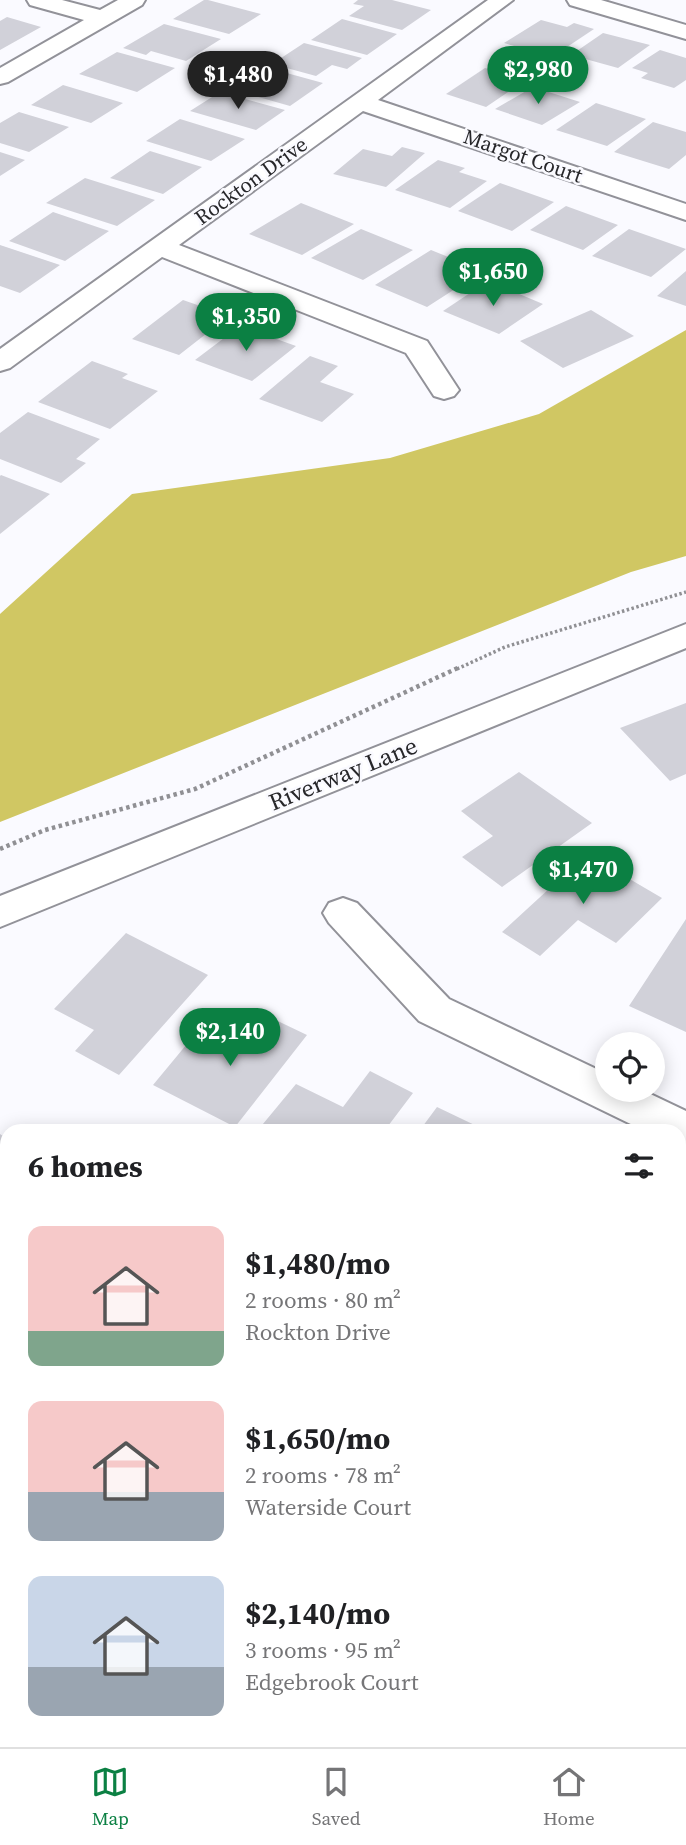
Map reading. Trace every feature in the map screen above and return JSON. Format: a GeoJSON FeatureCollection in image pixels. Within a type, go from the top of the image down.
{"type":"FeatureCollection","features":[{"type":"Feature","properties":{"kind":"street"},"geometry":{"type":"LineString","coordinates":[[38,0],[103,18]]}},
{"type":"Feature","properties":{"kind":"street"},"geometry":{"type":"LineString","coordinates":[[0,78],[134,0]]}},
{"type":"Feature","properties":{"kind":"street","name":"Rockton Drive"},"geometry":{"type":"LineString","coordinates":[[0,362],[502,0]]}},
{"type":"Feature","properties":{"kind":"street"},"geometry":{"type":"LineString","coordinates":[[578,0],[686,32]]}},
{"type":"Feature","properties":{"kind":"street","name":"Margot Court"},"geometry":{"type":"LineString","coordinates":[[360,102],[686,212]]}},
{"type":"Feature","properties":{"kind":"street"},"geometry":{"type":"LineString","coordinates":[[159,247],[260,284],[416,347],[444,390]]}},
{"type":"Feature","properties":{"kind":"street","name":"Riverway Lane"},"geometry":{"type":"LineString","coordinates":[[0,912],[686,635]]}},
{"type":"Feature","properties":{"kind":"street"},"geometry":{"type":"LineString","coordinates":[[343,913],[434,1010],[671,1124]]}},
{"type":"Feature","properties":{"kind":"path"},"geometry":{"type":"LineString","coordinates":[[0,849],[45,830],[195,789],[505,647],[686,593]]}},
{"type":"Feature","properties":{"kind":"shaded area"},"geometry":{"type":"Polygon","coordinates":[[[686,330],[686,556],[631,572],[0,822],[0,614],[132,494],[390,458],[539,414],[686,330]]]}},
{"type":"Feature","properties":{"kind":"building"},"geometry":{"type":"Polygon","coordinates":[[[204,0],[261,14],[229,34],[173,19],[204,0]]]}},
{"type":"Feature","properties":{"kind":"building"},"geometry":{"type":"Polygon","coordinates":[[[358,0],[392,0],[431,10],[402,30],[349,16],[364,6],[353,4],[358,0]]]}},
{"type":"Feature","properties":{"kind":"building"},"geometry":{"type":"Polygon","coordinates":[[[7,17],[41,27],[0,50],[0,21],[7,17]]]}},
{"type":"Feature","properties":{"kind":"building"},"geometry":{"type":"Polygon","coordinates":[[[342,19],[397,34],[367,55],[311,40],[342,19]]]}},
{"type":"Feature","properties":{"kind":"building"},"geometry":{"type":"Polygon","coordinates":[[[541,20],[567,27],[574,23],[594,29],[552,57],[504,43],[541,20]]]}},
{"type":"Feature","properties":{"kind":"building"},"geometry":{"type":"Polygon","coordinates":[[[164,24],[221,39],[186,61],[151,51],[146,55],[123,48],[164,24]]]}},
{"type":"Feature","properties":{"kind":"building"},"geometry":{"type":"Polygon","coordinates":[[[603,33],[650,45],[618,68],[571,55],[603,33]]]}},
{"type":"Feature","properties":{"kind":"building"},"geometry":{"type":"Polygon","coordinates":[[[304,43],[362,58],[347,69],[332,65],[316,76],[272,64],[304,43]]]}},
{"type":"Feature","properties":{"kind":"building"},"geometry":{"type":"Polygon","coordinates":[[[660,50],[686,58],[686,80],[674,88],[641,78],[648,73],[632,68],[660,50]]]}},
{"type":"Feature","properties":{"kind":"building"},"geometry":{"type":"Polygon","coordinates":[[[117,52],[175,68],[137,92],[79,74],[117,52]]]}},
{"type":"Feature","properties":{"kind":"building"},"geometry":{"type":"Polygon","coordinates":[[[254,64],[323,83],[290,106],[220,86],[254,64]]]}},
{"type":"Feature","properties":{"kind":"building"},"geometry":{"type":"Polygon","coordinates":[[[485,68],[526,80],[486,107],[446,94],[485,68]]]}},
{"type":"Feature","properties":{"kind":"building"},"geometry":{"type":"Polygon","coordinates":[[[63,85],[123,103],[91,123],[31,105],[63,85]]]}},
{"type":"Feature","properties":{"kind":"building"},"geometry":{"type":"Polygon","coordinates":[[[533,87],[580,102],[542,125],[495,109],[533,87]]]}},
{"type":"Feature","properties":{"kind":"building"},"geometry":{"type":"Polygon","coordinates":[[[220,92],[285,110],[256,130],[190,111],[220,92]]]}},
{"type":"Feature","properties":{"kind":"building"},"geometry":{"type":"Polygon","coordinates":[[[596,103],[646,119],[607,146],[556,130],[596,103]]]}},
{"type":"Feature","properties":{"kind":"building"},"geometry":{"type":"Polygon","coordinates":[[[19,112],[69,127],[29,152],[0,143],[0,123],[19,112]]]}},
{"type":"Feature","properties":{"kind":"building"},"geometry":{"type":"Polygon","coordinates":[[[180,119],[245,139],[211,161],[146,141],[180,119]]]}},
{"type":"Feature","properties":{"kind":"building"},"geometry":{"type":"Polygon","coordinates":[[[653,122],[686,132],[686,155],[669,169],[614,152],[653,122]]]}},
{"type":"Feature","properties":{"kind":"building"},"geometry":{"type":"Polygon","coordinates":[[[402,147],[425,153],[386,187],[333,174],[363,149],[392,156],[402,147]]]}},
{"type":"Feature","properties":{"kind":"building"},"geometry":{"type":"Polygon","coordinates":[[[150,151],[202,167],[163,194],[110,178],[150,151]]]}},
{"type":"Feature","properties":{"kind":"building"},"geometry":{"type":"Polygon","coordinates":[[[0,152],[25,160],[0,176],[0,152]]]}},
{"type":"Feature","properties":{"kind":"building"},"geometry":{"type":"Polygon","coordinates":[[[438,160],[465,168],[459,172],[487,181],[450,208],[395,190],[438,160]]]}},
{"type":"Feature","properties":{"kind":"building"},"geometry":{"type":"Polygon","coordinates":[[[85,178],[155,200],[117,226],[46,203],[85,178]]]}},
{"type":"Feature","properties":{"kind":"building"},"geometry":{"type":"Polygon","coordinates":[[[500,183],[554,202],[512,231],[458,211],[500,183]]]}},
{"type":"Feature","properties":{"kind":"building"},"geometry":{"type":"Polygon","coordinates":[[[301,203],[354,224],[302,255],[249,234],[301,203]]]}},
{"type":"Feature","properties":{"kind":"building"},"geometry":{"type":"Polygon","coordinates":[[[566,206],[618,225],[583,250],[530,230],[566,206]]]}},
{"type":"Feature","properties":{"kind":"building"},"geometry":{"type":"Polygon","coordinates":[[[53,212],[109,231],[65,261],[9,241],[53,212]]]}},
{"type":"Feature","properties":{"kind":"building"},"geometry":{"type":"Polygon","coordinates":[[[361,229],[413,250],[363,280],[311,258],[361,229]]]}},
{"type":"Feature","properties":{"kind":"building"},"geometry":{"type":"Polygon","coordinates":[[[629,229],[686,249],[651,277],[592,256],[629,229]]]}},
{"type":"Feature","properties":{"kind":"building"},"geometry":{"type":"Polygon","coordinates":[[[0,245],[60,265],[20,293],[0,286],[0,245]]]}},
{"type":"Feature","properties":{"kind":"building"},"geometry":{"type":"Polygon","coordinates":[[[431,250],[483,271],[427,307],[375,285],[431,250]]]}},
{"type":"Feature","properties":{"kind":"building"},"geometry":{"type":"Polygon","coordinates":[[[686,271],[686,306],[657,296],[686,271]]]}},
{"type":"Feature","properties":{"kind":"building"},"geometry":{"type":"Polygon","coordinates":[[[488,281],[543,304],[499,334],[443,311],[488,281]]]}},
{"type":"Feature","properties":{"kind":"building"},"geometry":{"type":"Polygon","coordinates":[[[183,300],[229,316],[179,355],[132,339],[183,300]]]}},
{"type":"Feature","properties":{"kind":"building"},"geometry":{"type":"Polygon","coordinates":[[[591,310],[634,336],[563,368],[520,341],[591,310]]]}},
{"type":"Feature","properties":{"kind":"building"},"geometry":{"type":"Polygon","coordinates":[[[240,326],[296,346],[252,381],[195,360],[240,326]]]}},
{"type":"Feature","properties":{"kind":"building"},"geometry":{"type":"Polygon","coordinates":[[[310,356],[338,366],[320,382],[354,394],[322,422],[259,399],[310,356]]]}},
{"type":"Feature","properties":{"kind":"building"},"geometry":{"type":"Polygon","coordinates":[[[92,361],[128,374],[122,378],[158,391],[110,429],[38,402],[92,361]]]}},
{"type":"Feature","properties":{"kind":"building"},"geometry":{"type":"Polygon","coordinates":[[[28,412],[100,439],[76,459],[86,463],[61,483],[0,459],[0,433],[28,412]]]}},
{"type":"Feature","properties":{"kind":"building"},"geometry":{"type":"Polygon","coordinates":[[[0,476],[50,494],[0,534],[0,476]]]}},
{"type":"Feature","properties":{"kind":"building"},"geometry":{"type":"Polygon","coordinates":[[[686,703],[686,774],[670,781],[620,728],[686,703]]]}},
{"type":"Feature","properties":{"kind":"building"},"geometry":{"type":"Polygon","coordinates":[[[519,772],[592,823],[502,887],[462,857],[493,836],[461,811],[519,772]]]}},
{"type":"Feature","properties":{"kind":"building"},"geometry":{"type":"Polygon","coordinates":[[[587,854],[662,898],[616,943],[578,920],[540,956],[502,932],[587,854]]]}},
{"type":"Feature","properties":{"kind":"building"},"geometry":{"type":"Polygon","coordinates":[[[686,919],[686,1032],[629,1006],[686,919]]]}},
{"type":"Feature","properties":{"kind":"building"},"geometry":{"type":"Polygon","coordinates":[[[126,933],[208,975],[119,1075],[75,1051],[94,1030],[54,1009],[126,933]]]}},
{"type":"Feature","properties":{"kind":"building"},"geometry":{"type":"Polygon","coordinates":[[[261,1013],[307,1035],[237,1124],[229,1124],[153,1085],[201,1027],[236,1044],[261,1013]]]}},
{"type":"Feature","properties":{"kind":"building"},"geometry":{"type":"Polygon","coordinates":[[[370,1071],[413,1093],[390,1124],[263,1124],[296,1084],[343,1107],[370,1071]]]}},
{"type":"Feature","properties":{"kind":"building"},"geometry":{"type":"Polygon","coordinates":[[[437,1107],[472,1124],[424,1124],[437,1107]]]}}]}
